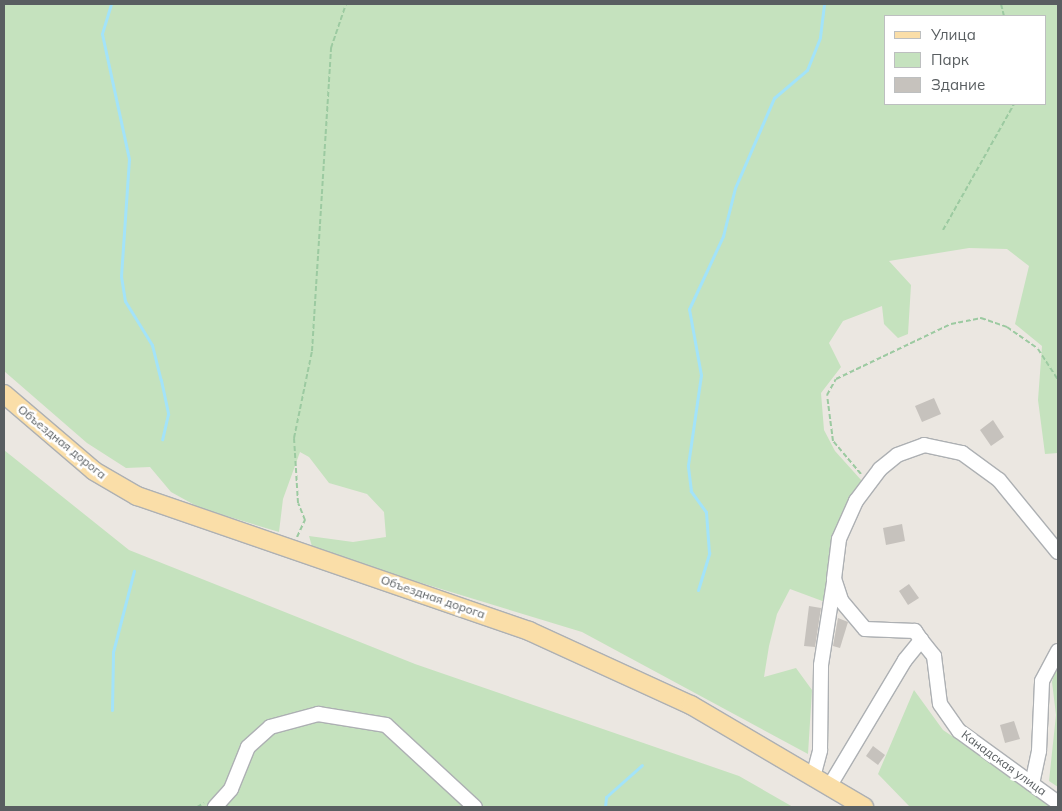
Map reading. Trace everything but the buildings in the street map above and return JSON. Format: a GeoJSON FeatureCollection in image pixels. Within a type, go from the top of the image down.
{"type":"FeatureCollection","features":[{"type":"Feature","properties":{"kind":"main road","name":"Объездная дорога"},"geometry":{"type":"LineString","coordinates":[[4,394],[94,471],[137,496],[529,631],[691,705],[864,807]]}},
{"type":"Feature","properties":{"kind":"street"},"geometry":{"type":"LineString","coordinates":[[813,778],[820,750],[822,665],[839,539],[870,482],[897,455],[924,445],[962,453],[999,480],[1058,552]]}},
{"type":"Feature","properties":{"kind":"street"},"geometry":{"type":"LineString","coordinates":[[829,787],[905,660],[921,640],[915,631],[865,629],[841,600],[834,579]]}},
{"type":"Feature","properties":{"kind":"street","name":"Канадская улица"},"geometry":{"type":"LineString","coordinates":[[921,640],[934,656],[940,704],[959,731],[1058,803]]}},
{"type":"Feature","properties":{"kind":"street"},"geometry":{"type":"LineString","coordinates":[[1032,784],[1039,751],[1042,680],[1058,651]]}},
{"type":"Feature","properties":{"kind":"street"},"geometry":{"type":"LineString","coordinates":[[215,807],[230,789],[248,747],[270,727],[318,714],[386,725],[475,807]]}},
{"type":"Feature","properties":{"kind":"path"},"geometry":{"type":"LineString","coordinates":[[291,550],[305,520],[298,503],[292,455],[312,351],[326,87],[331,48],[346,4]]}},
{"type":"Feature","properties":{"kind":"path"},"geometry":{"type":"LineString","coordinates":[[943,230],[1013,105]]}},
{"type":"Feature","properties":{"kind":"path"},"geometry":{"type":"LineString","coordinates":[[870,482],[847,463],[833,442],[827,395],[836,380],[951,324],[982,318],[1007,327],[1038,349],[1058,380]]}},
{"type":"Feature","properties":{"kind":"green space"},"geometry":{"type":"Polygon","coordinates":[[[4,4],[1058,4],[1058,453],[1045,454],[1038,400],[1042,346],[1015,324],[1029,266],[1007,249],[969,248],[889,261],[911,285],[908,334],[898,338],[884,324],[882,306],[843,321],[829,343],[841,367],[821,393],[824,430],[835,451],[862,481],[825,602],[790,589],[777,614],[769,646],[764,677],[796,668],[812,690],[808,754],[582,632],[313,550],[309,536],[353,542],[386,537],[384,512],[367,494],[329,483],[309,457],[300,452],[283,499],[279,532],[200,508],[171,492],[150,467],[126,468],[87,443],[4,371],[4,4]]]}},
{"type":"Feature","properties":{"kind":"green space"},"geometry":{"type":"Polygon","coordinates":[[[4,450],[129,550],[415,664],[739,776],[793,807],[4,807],[4,450]]]}},
{"type":"Feature","properties":{"kind":"green space"},"geometry":{"type":"Polygon","coordinates":[[[1058,661],[1058,787],[1049,781],[1056,715],[1052,682],[1058,661]]]}},
{"type":"Feature","properties":{"kind":"green space"},"geometry":{"type":"Polygon","coordinates":[[[914,690],[943,730],[1057,807],[910,807],[878,774],[914,690]]]}},
{"type":"Feature","properties":{"kind":"waterway"},"geometry":{"type":"LineString","coordinates":[[111,4],[102,34],[129,159],[121,276],[125,301],[152,345],[161,380],[168,414],[162,439]]}},
{"type":"Feature","properties":{"kind":"waterway"},"geometry":{"type":"LineString","coordinates":[[698,590],[709,553],[706,512],[691,491],[688,465],[701,375],[689,309],[723,236],[735,188],[774,98],[807,70],[820,37],[824,4]]}},
{"type":"Feature","properties":{"kind":"waterway"},"geometry":{"type":"LineString","coordinates":[[112,710],[113,652],[134,571]]}},
{"type":"Feature","properties":{"kind":"waterway"},"geometry":{"type":"LineString","coordinates":[[605,807],[606,797],[642,765]]}}]}
